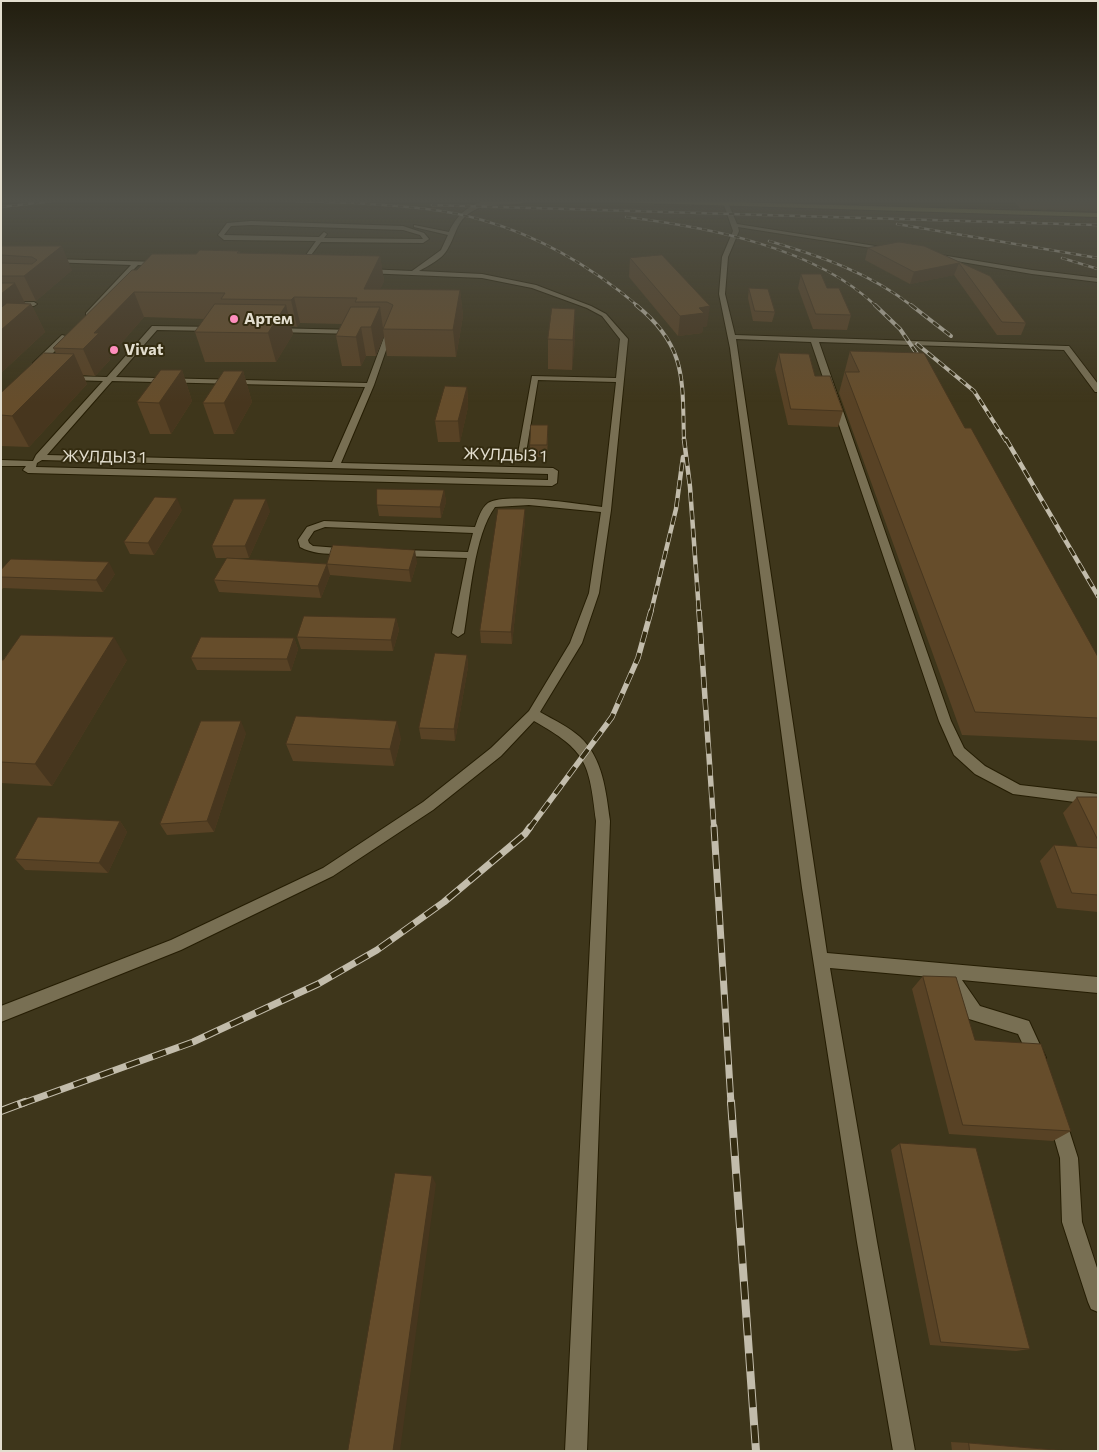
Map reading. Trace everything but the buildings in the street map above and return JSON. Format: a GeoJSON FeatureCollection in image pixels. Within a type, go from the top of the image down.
{"type":"FeatureCollection","features":[{"type":"Feature","properties":{"kind":"street"},"geometry":{"type":"LineString","coordinates":[[81,321],[133,267]]}},
{"type":"Feature","properties":{"kind":"street"},"geometry":{"type":"LineString","coordinates":[[413,273],[422,267]]}},
{"type":"Feature","properties":{"kind":"street"},"geometry":{"type":"LineString","coordinates":[[723,267],[722,294],[732,337],[821,960],[867,1242],[904,1451]]}},
{"type":"Feature","properties":{"kind":"street"},"geometry":{"type":"LineString","coordinates":[[1002,267],[1098,280]]}},
{"type":"Feature","properties":{"kind":"street"},"geometry":{"type":"LineString","coordinates":[[1,1014],[176,945],[328,872],[428,806],[496,752],[533,714],[576,643],[594,593],[606,510],[611,446],[624,340],[604,315],[589,306],[534,286],[482,276],[356,271]]}},
{"type":"Feature","properties":{"kind":"street"},"geometry":{"type":"LineString","coordinates":[[97,315],[101,300]]}},
{"type":"Feature","properties":{"kind":"street"},"geometry":{"type":"LineString","coordinates":[[1,305],[34,304]]}},
{"type":"Feature","properties":{"kind":"street"},"geometry":{"type":"LineString","coordinates":[[31,370],[74,328]]}},
{"type":"Feature","properties":{"kind":"street"},"geometry":{"type":"LineString","coordinates":[[37,461],[155,328],[224,329]]}},
{"type":"Feature","properties":{"kind":"street"},"geometry":{"type":"LineString","coordinates":[[263,330],[362,332]]}},
{"type":"Feature","properties":{"kind":"street"},"geometry":{"type":"LineString","coordinates":[[335,465],[391,332],[381,332]]}},
{"type":"Feature","properties":{"kind":"street"},"geometry":{"type":"LineString","coordinates":[[732,337],[1066,348],[1098,390]]}},
{"type":"Feature","properties":{"kind":"street"},"geometry":{"type":"LineString","coordinates":[[814,340],[944,721],[959,751],[980,770],[1018,790],[1098,800]]}},
{"type":"Feature","properties":{"kind":"street"},"geometry":{"type":"LineString","coordinates":[[57,378],[370,385]]}},
{"type":"Feature","properties":{"kind":"street"},"geometry":{"type":"LineString","coordinates":[[521,459],[535,378],[620,380]]}},
{"type":"Feature","properties":{"kind":"street","name":"ЖУЛДЫЗ 1"},"geometry":{"type":"LineString","coordinates":[[1,463],[37,461],[335,465],[554,471],[552,484],[28,470],[37,461]]}},
{"type":"Feature","properties":{"kind":"street"},"geometry":{"type":"LineString","coordinates":[[458,633],[479,530],[486,513],[493,505],[501,502],[606,510]]}},
{"type":"Feature","properties":{"kind":"street"},"geometry":{"type":"LineString","coordinates":[[358,551],[310,548],[304,545],[303,540],[310,528],[324,524],[479,530]]}},
{"type":"Feature","properties":{"kind":"street"},"geometry":{"type":"LineString","coordinates":[[387,552],[473,555]]}},
{"type":"Feature","properties":{"kind":"street"},"geometry":{"type":"LineString","coordinates":[[533,714],[575,740],[586,752],[600,792],[603,821],[576,1451]]}},
{"type":"Feature","properties":{"kind":"street"},"geometry":{"type":"LineString","coordinates":[[821,960],[1098,985]]}},
{"type":"Feature","properties":{"kind":"street"},"geometry":{"type":"LineString","coordinates":[[946,971],[975,1013],[1023,1027],[1045,1072]]}},
{"type":"Feature","properties":{"kind":"street"},"geometry":{"type":"LineString","coordinates":[[1053,1101],[1069,1158],[1072,1222],[1098,1302]]}},
{"type":"Feature","properties":{"kind":"railway"},"geometry":{"type":"LineString","coordinates":[[585,267],[638,306]]}},
{"type":"Feature","properties":{"kind":"railway"},"geometry":{"type":"LineString","coordinates":[[818,267],[851,286],[876,306]]}},
{"type":"Feature","properties":{"kind":"railway"},"geometry":{"type":"LineString","coordinates":[[843,267],[879,284],[912,306]]}},
{"type":"Feature","properties":{"kind":"railway"},"geometry":{"type":"LineString","coordinates":[[1091,267],[1098,269]]}},
{"type":"Feature","properties":{"kind":"railway"},"geometry":{"type":"LineString","coordinates":[[636,305],[653,320],[674,351],[682,383],[684,441]]}},
{"type":"Feature","properties":{"kind":"railway"},"geometry":{"type":"LineString","coordinates":[[875,305],[900,329],[924,364]]}},
{"type":"Feature","properties":{"kind":"railway"},"geometry":{"type":"LineString","coordinates":[[911,305],[951,336]]}},
{"type":"Feature","properties":{"kind":"railway"},"geometry":{"type":"LineString","coordinates":[[917,344],[974,391],[1006,441]]}},
{"type":"Feature","properties":{"kind":"railway"},"geometry":{"type":"LineString","coordinates":[[684,439],[690,487],[699,612]]}},
{"type":"Feature","properties":{"kind":"railway"},"geometry":{"type":"LineString","coordinates":[[1006,439],[1098,596]]}},
{"type":"Feature","properties":{"kind":"railway"},"geometry":{"type":"LineString","coordinates":[[651,612],[676,509],[683,457]]}},
{"type":"Feature","properties":{"kind":"railway"},"geometry":{"type":"LineString","coordinates":[[529,829],[612,717],[638,658],[651,611]]}},
{"type":"Feature","properties":{"kind":"railway"},"geometry":{"type":"LineString","coordinates":[[699,611],[714,829]]}},
{"type":"Feature","properties":{"kind":"railway"},"geometry":{"type":"LineString","coordinates":[[21,1104],[193,1042],[318,984],[377,950],[444,902],[525,834],[530,827]]}},
{"type":"Feature","properties":{"kind":"railway"},"geometry":{"type":"LineString","coordinates":[[714,827],[731,1104]]}},
{"type":"Feature","properties":{"kind":"railway"},"geometry":{"type":"LineString","coordinates":[[1,1111],[25,1102]]}},
{"type":"Feature","properties":{"kind":"railway"},"geometry":{"type":"LineString","coordinates":[[731,1102],[756,1451]]}},
{"type":"Feature","properties":{"kind":"place","name":"Артем"},"geometry":{"type":"Point","coordinates":[234,319]}},
{"type":"Feature","properties":{"kind":"place","name":"Vivat"},"geometry":{"type":"Point","coordinates":[114,350]}}]}
